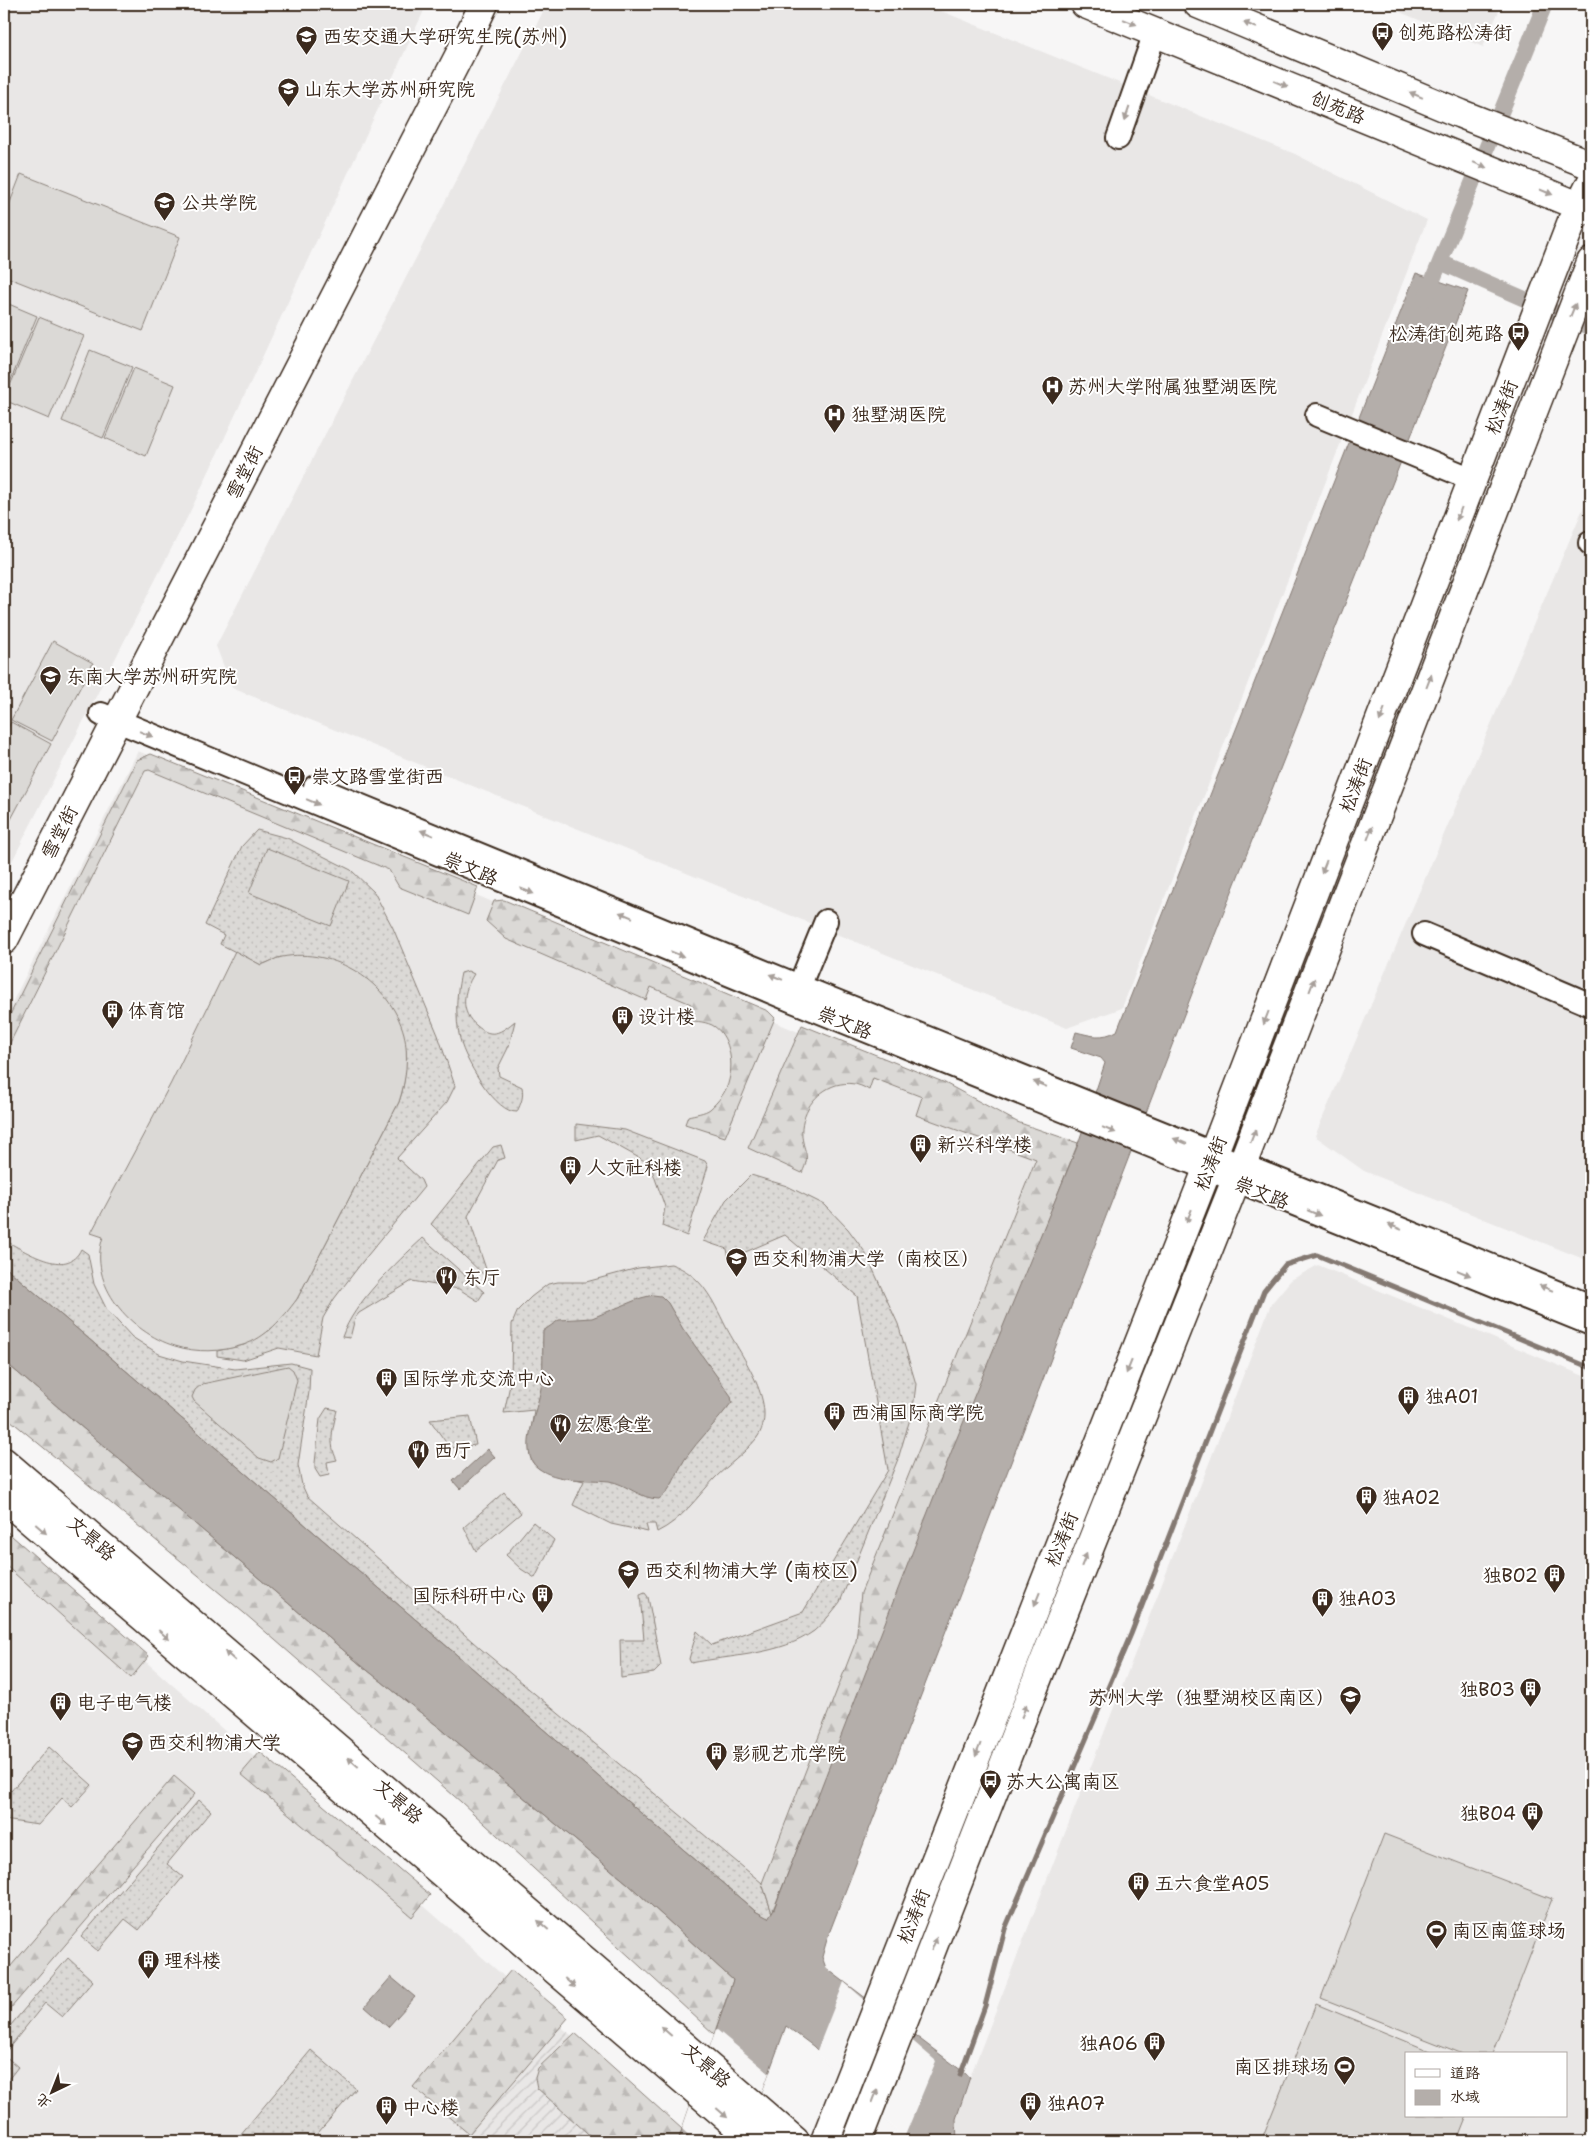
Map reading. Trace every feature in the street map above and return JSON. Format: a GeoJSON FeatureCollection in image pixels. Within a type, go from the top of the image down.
{"type":"FeatureCollection","features":[{"type":"Feature","properties":{"kind":"main road","name":"雪堂街"},"geometry":{"type":"LineString","coordinates":[[4,940],[112,711],[431,74],[462,4]]}},
{"type":"Feature","properties":{"kind":"main road","name":"雪堂街"},"geometry":{"type":"LineString","coordinates":[[4,903],[112,711],[462,50],[484,4]]}},
{"type":"Feature","properties":{"kind":"main road","name":"创苑路"},"geometry":{"type":"LineString","coordinates":[[1085,4],[1512,178],[1588,200]]}},
{"type":"Feature","properties":{"kind":"main road"},"geometry":{"type":"LineString","coordinates":[[1198,4],[1461,114],[1591,165]]}},
{"type":"Feature","properties":{"kind":"main road","name":"松涛街"},"geometry":{"type":"LineString","coordinates":[[824,2141],[1210,1162],[1553,272],[1588,200]]}},
{"type":"Feature","properties":{"kind":"main road","name":"松涛街"},"geometry":{"type":"LineString","coordinates":[[857,2141],[1042,1667],[1239,1174],[1587,273]]}},
{"type":"Feature","properties":{"kind":"main road","name":"文景路"},"geometry":{"type":"LineString","coordinates":[[4,1462],[795,2141]]}},
{"type":"Feature","properties":{"kind":"main road","name":"文景路"},"geometry":{"type":"LineString","coordinates":[[4,1498],[755,2141]]}},
{"type":"Feature","properties":{"kind":"street"},"geometry":{"type":"LineString","coordinates":[[1118,138],[1155,33]]}},
{"type":"Feature","properties":{"kind":"street"},"geometry":{"type":"LineString","coordinates":[[1317,416],[1472,480]]}},
{"type":"Feature","properties":{"kind":"street","name":"崇文路"},"geometry":{"type":"LineString","coordinates":[[112,711],[800,985],[1082,1110],[1239,1174],[1591,1324]]}},
{"type":"Feature","properties":{"kind":"street"},"geometry":{"type":"LineString","coordinates":[[800,985],[824,926]]}},
{"type":"Feature","properties":{"kind":"street"},"geometry":{"type":"LineString","coordinates":[[1424,934],[1591,1004]]}},
{"type":"Feature","properties":{"kind":"street","name":"崇文路"},"geometry":{"type":"LineString","coordinates":[[1239,1174],[1591,1306]]}},
{"type":"Feature","properties":{"kind":"shaded area","name":"公共学院"},"geometry":{"type":"Polygon","coordinates":[[[4,4],[427,4],[190,512],[4,877],[4,4]]]}},
{"type":"Feature","properties":{"kind":"shaded area","name":"独墅湖医院"},"geometry":{"type":"Polygon","coordinates":[[[547,4],[924,4],[1295,154],[1427,220],[1122,1008],[1067,1028],[232,688],[216,646],[547,4]]]}},
{"type":"Feature","properties":{"kind":"shaded area"},"geometry":{"type":"Polygon","coordinates":[[[1381,4],[1502,4],[1483,47],[1381,4]]]}},
{"type":"Feature","properties":{"kind":"shaded area"},"geometry":{"type":"Polygon","coordinates":[[[1591,490],[1591,1262],[1364,1171],[1315,1136],[1591,490]]]}},
{"type":"Feature","properties":{"kind":"shaded area","name":"西交利物浦大学 (南校区)"},"geometry":{"type":"Polygon","coordinates":[[[138,751],[1052,1140],[755,1911],[4,1266],[4,1019],[138,751]]]}},
{"type":"Feature","properties":{"kind":"shaded area","name":"苏州大学（独墅湖校区南区）"},"geometry":{"type":"Polygon","coordinates":[[[1318,1265],[1591,1379],[1591,2141],[957,2141],[956,2118],[970,2077],[1271,1304],[1291,1280],[1318,1265]]]}},
{"type":"Feature","properties":{"kind":"shaded area","name":"西交利物浦大学"},"geometry":{"type":"Polygon","coordinates":[[[4,1537],[515,1986],[421,2096],[473,2141],[4,2141],[4,1537]]]}},
{"type":"Feature","properties":{"kind":"shaded area"},"geometry":{"type":"Polygon","coordinates":[[[515,1986],[671,2123],[663,2141],[473,2141],[421,2096],[515,1986]]]}},
{"type":"Feature","properties":{"kind":"green space"},"geometry":{"type":"Polygon","coordinates":[[[21,174],[180,237],[143,331],[4,276],[4,218],[21,174]]]}},
{"type":"Feature","properties":{"kind":"green space"},"geometry":{"type":"Polygon","coordinates":[[[4,302],[37,316],[4,397],[4,302]]]}},
{"type":"Feature","properties":{"kind":"green space"},"geometry":{"type":"Polygon","coordinates":[[[39,317],[84,336],[49,419],[4,400],[39,317]]]}},
{"type":"Feature","properties":{"kind":"green space"},"geometry":{"type":"Polygon","coordinates":[[[90,350],[132,367],[103,438],[62,421],[90,350]]]}},
{"type":"Feature","properties":{"kind":"green space"},"geometry":{"type":"Polygon","coordinates":[[[134,368],[175,385],[146,456],[105,438],[134,368]]]}},
{"type":"Feature","properties":{"kind":"green space"},"geometry":{"type":"Polygon","coordinates":[[[53,641],[93,663],[52,741],[11,720],[53,641]]]}},
{"type":"Feature","properties":{"kind":"green space"},"geometry":{"type":"Polygon","coordinates":[[[11,722],[51,744],[9,823],[4,820],[4,736],[11,722]]]}},
{"type":"Feature","properties":{"kind":"green space"},"geometry":{"type":"Polygon","coordinates":[[[151,754],[478,887],[468,915],[399,887],[389,870],[149,770],[145,771],[4,1055],[4,1027],[137,760],[151,754]]]}},
{"type":"Feature","properties":{"kind":"green space"},"geometry":{"type":"Polygon","coordinates":[[[257,830],[287,838],[351,870],[374,892],[393,928],[438,1035],[455,1086],[447,1102],[397,1158],[421,1180],[424,1187],[334,1299],[323,1318],[316,1355],[279,1348],[243,1360],[217,1356],[217,1351],[244,1345],[270,1330],[297,1299],[399,1102],[404,1083],[406,1057],[406,1050],[281,957],[261,965],[220,944],[224,935],[205,925],[242,846],[257,830]]]}},
{"type":"Feature","properties":{"kind":"green space"},"geometry":{"type":"Polygon","coordinates":[[[267,848],[349,881],[331,926],[249,893],[267,848]]]}},
{"type":"Feature","properties":{"kind":"green space"},"geometry":{"type":"Polygon","coordinates":[[[504,900],[768,1011],[775,1018],[725,1137],[685,1124],[688,1116],[710,1109],[722,1096],[728,1084],[731,1065],[729,1049],[718,1029],[705,1023],[685,1021],[691,1004],[651,987],[646,1000],[506,939],[486,921],[494,901],[504,900]]]}},
{"type":"Feature","properties":{"kind":"green space"},"geometry":{"type":"Polygon","coordinates":[[[235,951],[261,965],[279,958],[302,955],[340,963],[357,972],[373,984],[397,1015],[406,1042],[406,1068],[399,1102],[292,1306],[267,1332],[251,1342],[226,1349],[192,1350],[159,1340],[143,1330],[116,1304],[107,1289],[101,1272],[100,1255],[103,1237],[91,1233],[171,1083],[235,951]]]}},
{"type":"Feature","properties":{"kind":"green space"},"geometry":{"type":"Polygon","coordinates":[[[468,971],[474,974],[465,994],[465,1008],[471,1020],[488,1033],[503,1030],[515,1021],[509,1046],[498,1068],[499,1076],[522,1087],[521,1103],[517,1112],[500,1105],[492,1096],[470,1064],[462,1046],[457,1023],[457,999],[461,973],[468,971]]]}},
{"type":"Feature","properties":{"kind":"green space"},"geometry":{"type":"Polygon","coordinates":[[[802,1025],[943,1082],[1017,1122],[1078,1143],[772,1913],[762,1883],[856,1641],[861,1593],[1036,1159],[916,1115],[922,1097],[873,1078],[869,1090],[853,1084],[836,1085],[828,1088],[810,1104],[802,1127],[806,1162],[802,1173],[748,1148],[802,1025]]]}},
{"type":"Feature","properties":{"kind":"green space"},"geometry":{"type":"Polygon","coordinates":[[[576,1124],[625,1130],[705,1161],[708,1166],[687,1236],[662,1226],[665,1207],[650,1164],[598,1135],[576,1140],[576,1124]]]}},
{"type":"Feature","properties":{"kind":"green space"},"geometry":{"type":"Polygon","coordinates":[[[501,1145],[505,1158],[498,1160],[468,1216],[486,1269],[494,1277],[491,1282],[431,1224],[493,1147],[501,1145]]]}},
{"type":"Feature","properties":{"kind":"green space"},"geometry":{"type":"Polygon","coordinates":[[[751,1175],[787,1186],[825,1205],[848,1229],[865,1252],[898,1324],[916,1384],[913,1409],[898,1459],[840,1602],[828,1617],[814,1631],[786,1645],[771,1650],[691,1663],[689,1659],[697,1631],[712,1645],[803,1612],[888,1470],[857,1296],[785,1235],[729,1259],[727,1249],[703,1241],[726,1200],[751,1175]]]}},
{"type":"Feature","properties":{"kind":"green space"},"geometry":{"type":"Polygon","coordinates":[[[423,1238],[484,1292],[478,1301],[459,1289],[412,1281],[359,1313],[355,1318],[350,1338],[342,1337],[356,1310],[366,1297],[389,1271],[423,1238]]]}},
{"type":"Feature","properties":{"kind":"green space"},"geometry":{"type":"Polygon","coordinates":[[[4,1240],[33,1255],[56,1262],[66,1262],[74,1258],[81,1249],[88,1254],[94,1284],[107,1310],[132,1337],[159,1354],[183,1361],[235,1369],[291,1363],[310,1368],[309,1392],[298,1465],[302,1485],[307,1496],[481,1649],[762,1883],[772,1913],[768,1919],[755,1911],[4,1266],[4,1240]]]}},
{"type":"Feature","properties":{"kind":"green space"},"geometry":{"type":"Polygon","coordinates":[[[671,1264],[691,1275],[711,1298],[756,1382],[764,1412],[763,1426],[756,1439],[746,1450],[715,1478],[674,1521],[657,1532],[655,1524],[646,1524],[648,1532],[611,1524],[573,1505],[584,1481],[540,1469],[534,1464],[530,1456],[534,1410],[504,1413],[511,1380],[512,1324],[518,1310],[531,1297],[548,1284],[586,1282],[638,1268],[671,1264]]]}},
{"type":"Feature","properties":{"kind":"green space"},"geometry":{"type":"Polygon","coordinates":[[[4,1361],[362,1666],[445,1732],[627,1883],[733,1980],[714,2034],[461,1802],[244,1613],[4,1415],[4,1361]]]}},
{"type":"Feature","properties":{"kind":"green space"},"geometry":{"type":"Polygon","coordinates":[[[288,1366],[293,1370],[297,1380],[278,1458],[271,1462],[259,1458],[194,1401],[192,1397],[195,1390],[202,1384],[288,1366]]]}},
{"type":"Feature","properties":{"kind":"green space"},"geometry":{"type":"Polygon","coordinates":[[[327,1408],[337,1410],[332,1441],[337,1460],[327,1462],[329,1475],[320,1477],[315,1469],[315,1463],[320,1419],[327,1408]]]}},
{"type":"Feature","properties":{"kind":"green space"},"geometry":{"type":"Polygon","coordinates":[[[470,1416],[476,1445],[450,1448],[430,1420],[470,1416]]]}},
{"type":"Feature","properties":{"kind":"green space"},"geometry":{"type":"Polygon","coordinates":[[[504,1492],[521,1513],[476,1551],[464,1527],[504,1492]]]}},
{"type":"Feature","properties":{"kind":"green space"},"geometry":{"type":"Polygon","coordinates":[[[533,1522],[554,1540],[535,1578],[521,1569],[506,1555],[533,1522]]]}},
{"type":"Feature","properties":{"kind":"green space"},"geometry":{"type":"Polygon","coordinates":[[[4,1529],[149,1656],[131,1678],[4,1564],[4,1529]]]}},
{"type":"Feature","properties":{"kind":"green space"},"geometry":{"type":"Polygon","coordinates":[[[645,1593],[648,1597],[661,1666],[654,1673],[621,1678],[620,1640],[644,1640],[640,1595],[645,1593]]]}},
{"type":"Feature","properties":{"kind":"green space"},"geometry":{"type":"Polygon","coordinates":[[[49,1747],[92,1785],[72,1807],[62,1798],[38,1825],[4,1820],[4,1784],[11,1791],[49,1747]]]}},
{"type":"Feature","properties":{"kind":"green space"},"geometry":{"type":"Polygon","coordinates":[[[260,1752],[430,1895],[412,1917],[241,1774],[260,1752]]]}},
{"type":"Feature","properties":{"kind":"green space"},"geometry":{"type":"Polygon","coordinates":[[[174,1776],[195,1794],[4,2016],[4,1974],[174,1776]]]}},
{"type":"Feature","properties":{"kind":"green space"},"geometry":{"type":"Polygon","coordinates":[[[199,1800],[211,1811],[167,1864],[183,1877],[139,1930],[125,1919],[98,1951],[81,1937],[199,1800]]]}},
{"type":"Feature","properties":{"kind":"green space","name":"南区南篮球场"},"geometry":{"type":"Polygon","coordinates":[[[1384,1834],[1552,1899],[1493,2052],[1458,2052],[1321,1998],[1384,1834]]]}},
{"type":"Feature","properties":{"kind":"green space"},"geometry":{"type":"Polygon","coordinates":[[[68,1958],[93,1981],[62,2017],[45,2003],[4,2054],[4,2033],[68,1958]]]}},
{"type":"Feature","properties":{"kind":"green space"},"geometry":{"type":"Polygon","coordinates":[[[511,1970],[568,2018],[469,2134],[413,2087],[511,1970]]]}},
{"type":"Feature","properties":{"kind":"green space","name":"南区排球场"},"geometry":{"type":"Polygon","coordinates":[[[1316,2004],[1432,2052],[1405,2052],[1405,2118],[1466,2118],[1457,2141],[1261,2141],[1316,2004]]]}},
{"type":"Feature","properties":{"kind":"green space"},"geometry":{"type":"Polygon","coordinates":[[[575,2033],[682,2129],[678,2141],[596,2141],[537,2088],[535,2078],[538,2068],[575,2033]]]}},
{"type":"Feature","properties":{"kind":"green space"},"geometry":{"type":"Polygon","coordinates":[[[311,2050],[356,2089],[311,2141],[235,2141],[311,2050]]]}},
{"type":"Feature","properties":{"kind":"green space"},"geometry":{"type":"Polygon","coordinates":[[[4,2055],[18,2067],[4,2085],[4,2055]]]}},
{"type":"Feature","properties":{"kind":"water"},"geometry":{"type":"Polygon","coordinates":[[[1416,273],[1468,291],[1205,960],[828,1936],[822,1957],[826,1968],[970,2077],[956,2119],[957,2141],[911,2141],[813,2046],[786,2026],[744,2141],[678,2141],[733,1980],[627,1883],[445,1732],[362,1666],[4,1361],[4,1266],[755,1911],[768,1918],[774,1909],[952,1450],[1077,1147],[1105,1063],[1101,1058],[1071,1048],[1076,1032],[1092,1036],[1102,1036],[1117,1031],[1416,273]]]}},
{"type":"Feature","properties":{"kind":"water"},"geometry":{"type":"Polygon","coordinates":[[[653,1295],[661,1296],[668,1303],[683,1329],[731,1396],[732,1402],[690,1452],[671,1486],[659,1499],[646,1497],[609,1481],[563,1478],[538,1468],[532,1461],[529,1452],[529,1442],[530,1430],[542,1381],[543,1331],[559,1320],[592,1318],[653,1295]]]}},
{"type":"Feature","properties":{"kind":"water"},"geometry":{"type":"Polygon","coordinates":[[[488,1449],[495,1457],[460,1489],[453,1481],[488,1449]]]}},
{"type":"Feature","properties":{"kind":"water"},"geometry":{"type":"Polygon","coordinates":[[[391,1977],[415,1997],[388,2027],[365,2007],[391,1977]]]}},
{"type":"Feature","properties":{"kind":"pier"},"geometry":{"type":"Polygon","coordinates":[[[844,1982],[936,2061],[904,2138],[816,2053],[844,1982]]]}},
{"type":"Feature","properties":{"kind":"pier"},"geometry":{"type":"Polygon","coordinates":[[[716,2029],[769,2073],[744,2141],[695,2141],[682,2129],[716,2029]]]}},
{"type":"Feature","properties":{"kind":"waterway"},"geometry":{"type":"LineString","coordinates":[[1425,299],[1545,4]]}},
{"type":"Feature","properties":{"kind":"waterway"},"geometry":{"type":"LineString","coordinates":[[1440,262],[1591,328]]}},
{"type":"Feature","properties":{"kind":"waterway"},"geometry":{"type":"LineString","coordinates":[[960,2075],[985,2006],[1005,1929],[1131,1634],[1264,1291],[1285,1265],[1317,1255],[1591,1368]]}},
{"type":"Feature","properties":{"kind":"place","name":"创苑路松涛街"},"geometry":{"type":"Point","coordinates":[1382,51]}},
{"type":"Feature","properties":{"kind":"place","name":"西安交通大学研究生院(苏州)"},"geometry":{"type":"Point","coordinates":[307,55]}},
{"type":"Feature","properties":{"kind":"place","name":"山东大学苏州研究院"},"geometry":{"type":"Point","coordinates":[288,108]}},
{"type":"Feature","properties":{"kind":"place","name":"公共学院"},"geometry":{"type":"Point","coordinates":[165,221]}},
{"type":"Feature","properties":{"kind":"place","name":"松涛街创苑路"},"geometry":{"type":"Point","coordinates":[1519,352]}},
{"type":"Feature","properties":{"kind":"place","name":"苏州大学附属独墅湖医院"},"geometry":{"type":"Point","coordinates":[1052,405]}},
{"type":"Feature","properties":{"kind":"place","name":"独墅湖医院"},"geometry":{"type":"Point","coordinates":[835,433]}},
{"type":"Feature","properties":{"kind":"place","name":"东南大学苏州研究院"},"geometry":{"type":"Point","coordinates":[50,695]}},
{"type":"Feature","properties":{"kind":"place","name":"崇文路雪堂街西"},"geometry":{"type":"Point","coordinates":[295,795]}},
{"type":"Feature","properties":{"kind":"place","name":"体育馆"},"geometry":{"type":"Point","coordinates":[112,1029]}},
{"type":"Feature","properties":{"kind":"place","name":"设计楼"},"geometry":{"type":"Point","coordinates":[622,1035]}},
{"type":"Feature","properties":{"kind":"place","name":"新兴科学楼"},"geometry":{"type":"Point","coordinates":[921,1163]}},
{"type":"Feature","properties":{"kind":"place","name":"人文社科楼"},"geometry":{"type":"Point","coordinates":[571,1186]}},
{"type":"Feature","properties":{"kind":"place","name":"西交利物浦大学（南校区）"},"geometry":{"type":"Point","coordinates":[736,1277]}},
{"type":"Feature","properties":{"kind":"place","name":"东厅"},"geometry":{"type":"Point","coordinates":[447,1296]}},
{"type":"Feature","properties":{"kind":"place","name":"国际学术交流中心"},"geometry":{"type":"Point","coordinates":[386,1397]}},
{"type":"Feature","properties":{"kind":"place","name":"独A01"},"geometry":{"type":"Point","coordinates":[1409,1415]}},
{"type":"Feature","properties":{"kind":"place","name":"西浦国际商学院"},"geometry":{"type":"Point","coordinates":[835,1431]}},
{"type":"Feature","properties":{"kind":"place","name":"宏愿食堂"},"geometry":{"type":"Point","coordinates":[560,1443]}},
{"type":"Feature","properties":{"kind":"place","name":"西厅"},"geometry":{"type":"Point","coordinates":[418,1469]}},
{"type":"Feature","properties":{"kind":"place","name":"独A02"},"geometry":{"type":"Point","coordinates":[1366,1516]}},
{"type":"Feature","properties":{"kind":"place","name":"西交利物浦大学 (南校区)"},"geometry":{"type":"Point","coordinates":[629,1589]}},
{"type":"Feature","properties":{"kind":"place","name":"独B02"},"geometry":{"type":"Point","coordinates":[1554,1594]}},
{"type":"Feature","properties":{"kind":"place","name":"国际科研中心"},"geometry":{"type":"Point","coordinates":[542,1614]}},
{"type":"Feature","properties":{"kind":"place","name":"独A03"},"geometry":{"type":"Point","coordinates":[1322,1617]}},
{"type":"Feature","properties":{"kind":"place","name":"独B03"},"geometry":{"type":"Point","coordinates":[1531,1708]}},
{"type":"Feature","properties":{"kind":"place","name":"苏州大学（独墅湖校区南区）"},"geometry":{"type":"Point","coordinates":[1351,1716]}},
{"type":"Feature","properties":{"kind":"place","name":"电子电气楼"},"geometry":{"type":"Point","coordinates":[61,1721]}},
{"type":"Feature","properties":{"kind":"place","name":"西交利物浦大学"},"geometry":{"type":"Point","coordinates":[132,1761]}},
{"type":"Feature","properties":{"kind":"place","name":"影视艺术学院"},"geometry":{"type":"Point","coordinates":[716,1772]}},
{"type":"Feature","properties":{"kind":"place","name":"苏大公寓南区"},"geometry":{"type":"Point","coordinates":[990,1800]}},
{"type":"Feature","properties":{"kind":"place","name":"独B04"},"geometry":{"type":"Point","coordinates":[1532,1832]}},
{"type":"Feature","properties":{"kind":"place","name":"五六食堂A05"},"geometry":{"type":"Point","coordinates":[1139,1902]}},
{"type":"Feature","properties":{"kind":"place","name":"南区南篮球场"},"geometry":{"type":"Point","coordinates":[1436,1949]}},
{"type":"Feature","properties":{"kind":"place","name":"理科楼"},"geometry":{"type":"Point","coordinates":[148,1979]}},
{"type":"Feature","properties":{"kind":"place","name":"独A06"},"geometry":{"type":"Point","coordinates":[1154,2062]}},
{"type":"Feature","properties":{"kind":"place","name":"南区排球场"},"geometry":{"type":"Point","coordinates":[1345,2085]}},
{"type":"Feature","properties":{"kind":"place","name":"独A07"},"geometry":{"type":"Point","coordinates":[1031,2122]}},
{"type":"Feature","properties":{"kind":"place","name":"中心楼"},"geometry":{"type":"Point","coordinates":[386,2126]}}]}
